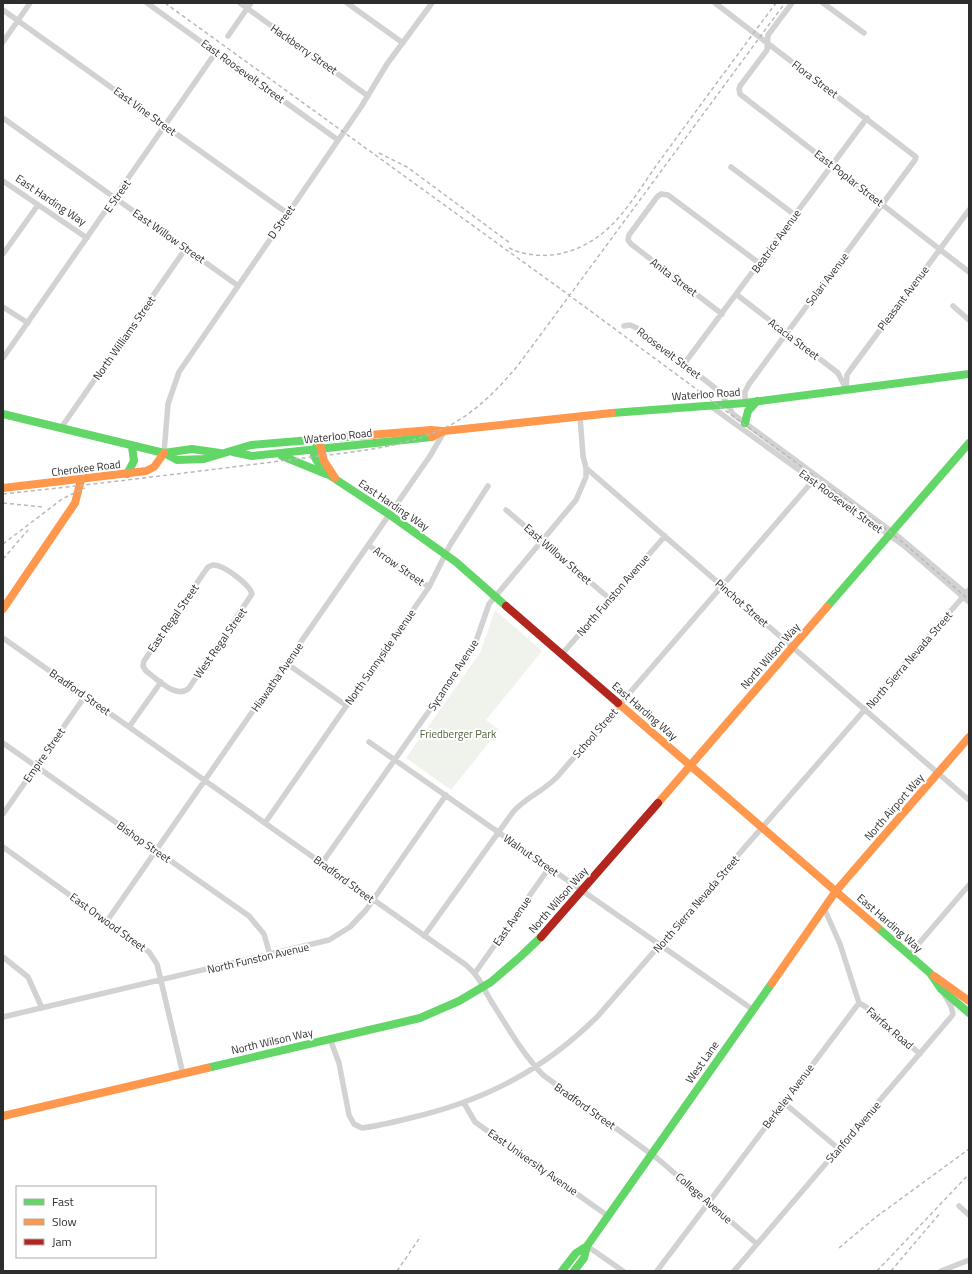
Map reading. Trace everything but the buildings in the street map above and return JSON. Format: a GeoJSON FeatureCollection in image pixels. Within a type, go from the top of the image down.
{"type":"FeatureCollection","features":[{"type":"Feature","properties":{"kind":"main road","name":"Waterloo Road"},"geometry":{"type":"LineString","coordinates":[[3,414],[164,454],[177,460],[204,459],[221,453],[233,452],[251,445],[431,430],[444,431],[580,416],[745,403],[969,374]]}},
{"type":"Feature","properties":{"kind":"main road"},"geometry":{"type":"LineString","coordinates":[[745,423],[748,411],[757,401]]}},
{"type":"Feature","properties":{"kind":"main road","name":"Waterloo Road"},"geometry":{"type":"LineString","coordinates":[[233,452],[252,456],[318,450],[431,437],[444,431]]}},
{"type":"Feature","properties":{"kind":"main road"},"geometry":{"type":"LineString","coordinates":[[318,439],[318,450]]}},
{"type":"Feature","properties":{"kind":"main road","name":"North Wilson Way"},"geometry":{"type":"LineString","coordinates":[[3,1116],[420,1018],[456,1003],[484,987],[509,969],[524,955],[969,443]]}},
{"type":"Feature","properties":{"kind":"main road"},"geometry":{"type":"LineString","coordinates":[[127,474],[135,463],[136,456],[132,447]]}},
{"type":"Feature","properties":{"kind":"main road","name":"East Harding Way"},"geometry":{"type":"LineString","coordinates":[[318,450],[319,466],[446,554],[930,973],[967,998]]}},
{"type":"Feature","properties":{"kind":"main road","name":"Cherokee Road"},"geometry":{"type":"LineString","coordinates":[[3,488],[81,480],[146,471],[154,467],[164,454]]}},
{"type":"Feature","properties":{"kind":"main road"},"geometry":{"type":"LineString","coordinates":[[274,454],[296,459],[315,471],[332,476]]}},
{"type":"Feature","properties":{"kind":"main road"},"geometry":{"type":"LineString","coordinates":[[3,609],[75,502],[79,493],[81,480]]}},
{"type":"Feature","properties":{"kind":"main road","name":"North Airport Way"},"geometry":{"type":"LineString","coordinates":[[836,891],[969,737]]}},
{"type":"Feature","properties":{"kind":"main road","name":"West Lane"},"geometry":{"type":"LineString","coordinates":[[574,1271],[584,1258],[587,1246],[651,1153],[836,891]]}},
{"type":"Feature","properties":{"kind":"main road","name":"East Harding Way"},"geometry":{"type":"LineString","coordinates":[[930,973],[941,988],[969,1013]]}},
{"type":"Feature","properties":{"kind":"main road","name":"West Lane"},"geometry":{"type":"LineString","coordinates":[[562,1271],[576,1253],[587,1246]]}},
{"type":"Feature","properties":{"kind":"street"},"geometry":{"type":"LineString","coordinates":[[3,42],[30,3]]}},
{"type":"Feature","properties":{"kind":"street","name":"East Roosevelt Street"},"geometry":{"type":"LineString","coordinates":[[147,3],[338,140]]}},
{"type":"Feature","properties":{"kind":"street","name":"Hackberry Street"},"geometry":{"type":"LineString","coordinates":[[240,3],[368,96]]}},
{"type":"Feature","properties":{"kind":"street"},"geometry":{"type":"LineString","coordinates":[[228,36],[251,3]]}},
{"type":"Feature","properties":{"kind":"street"},"geometry":{"type":"LineString","coordinates":[[348,3],[403,43]]}},
{"type":"Feature","properties":{"kind":"street","name":"D Street"},"geometry":{"type":"LineString","coordinates":[[164,454],[166,411],[172,386],[187,358],[432,3]]}},
{"type":"Feature","properties":{"kind":"street","name":"Flora Street"},"geometry":{"type":"LineString","coordinates":[[715,3],[916,156]]}},
{"type":"Feature","properties":{"kind":"street"},"geometry":{"type":"LineString","coordinates":[[768,43],[768,36],[792,3]]}},
{"type":"Feature","properties":{"kind":"street"},"geometry":{"type":"LineString","coordinates":[[823,3],[864,33]]}},
{"type":"Feature","properties":{"kind":"street","name":"East Vine Street"},"geometry":{"type":"LineString","coordinates":[[3,10],[287,213]]}},
{"type":"Feature","properties":{"kind":"street","name":"East Poplar Street"},"geometry":{"type":"LineString","coordinates":[[768,43],[767,50],[739,89],[742,96],[969,272]]}},
{"type":"Feature","properties":{"kind":"street","name":"E Street"},"geometry":{"type":"LineString","coordinates":[[3,358],[116,198],[216,52]]}},
{"type":"Feature","properties":{"kind":"street","name":"East Willow Street"},"geometry":{"type":"LineString","coordinates":[[3,118],[237,285]]}},
{"type":"Feature","properties":{"kind":"street","name":"Beatrice Avenue"},"geometry":{"type":"LineString","coordinates":[[684,364],[867,118]]}},
{"type":"Feature","properties":{"kind":"street","name":"Solari Avenue"},"geometry":{"type":"LineString","coordinates":[[745,403],[745,392],[749,384],[883,204],[915,160],[916,156]]}},
{"type":"Feature","properties":{"kind":"street"},"geometry":{"type":"LineString","coordinates":[[731,167],[795,215]]}},
{"type":"Feature","properties":{"kind":"street","name":"East Harding Way"},"geometry":{"type":"LineString","coordinates":[[3,181],[87,238]]}},
{"type":"Feature","properties":{"kind":"street","name":"Anita Street"},"geometry":{"type":"LineString","coordinates":[[722,314],[630,244],[628,240],[630,235],[657,197],[662,194],[668,195],[759,263]]}},
{"type":"Feature","properties":{"kind":"street"},"geometry":{"type":"LineString","coordinates":[[3,254],[38,205]]}},
{"type":"Feature","properties":{"kind":"street","name":"Pleasant Avenue"},"geometry":{"type":"LineString","coordinates":[[846,389],[847,374],[850,369],[969,210]]}},
{"type":"Feature","properties":{"kind":"street","name":"North Williams Street"},"geometry":{"type":"LineString","coordinates":[[61,428],[186,248]]}},
{"type":"Feature","properties":{"kind":"street","name":"Acacia Street"},"geometry":{"type":"LineString","coordinates":[[736,294],[838,373],[846,389]]}},
{"type":"Feature","properties":{"kind":"street"},"geometry":{"type":"LineString","coordinates":[[3,306],[28,323]]}},
{"type":"Feature","properties":{"kind":"street"},"geometry":{"type":"LineString","coordinates":[[953,306],[969,320]]}},
{"type":"Feature","properties":{"kind":"street","name":"Roosevelt Street"},"geometry":{"type":"LineString","coordinates":[[624,326],[630,325],[637,328],[721,393],[728,404]]}},
{"type":"Feature","properties":{"kind":"street","name":"East Roosevelt Street"},"geometry":{"type":"LineString","coordinates":[[728,404],[733,414],[817,476],[967,594],[969,602]]}},
{"type":"Feature","properties":{"kind":"street","name":"East Roosevelt Street"},"geometry":{"type":"LineString","coordinates":[[709,405],[813,481],[890,534]]}},
{"type":"Feature","properties":{"kind":"street","name":"Sycamore Avenue"},"geometry":{"type":"LineString","coordinates":[[322,863],[474,647],[488,605],[576,500],[586,476],[580,416]]}},
{"type":"Feature","properties":{"kind":"street","name":"Hiawatha Avenue"},"geometry":{"type":"LineString","coordinates":[[108,921],[430,456],[444,431]]}},
{"type":"Feature","properties":{"kind":"street","name":"Pinchot Street"},"geometry":{"type":"LineString","coordinates":[[586,468],[969,800]]}},
{"type":"Feature","properties":{"kind":"street","name":"School Street"},"geometry":{"type":"LineString","coordinates":[[424,936],[518,806],[553,781],[817,476]]}},
{"type":"Feature","properties":{"kind":"street","name":"North Sunnyside Avenue"},"geometry":{"type":"LineString","coordinates":[[265,823],[429,587],[450,545],[488,486]]}},
{"type":"Feature","properties":{"kind":"street","name":"East Willow Street"},"geometry":{"type":"LineString","coordinates":[[506,510],[610,599]]}},
{"type":"Feature","properties":{"kind":"street","name":"North Funston Avenue"},"geometry":{"type":"LineString","coordinates":[[562,654],[665,536]]}},
{"type":"Feature","properties":{"kind":"street","name":"Arrow Street"},"geometry":{"type":"LineString","coordinates":[[368,545],[429,587]]}},
{"type":"Feature","properties":{"kind":"street","name":"East Regal Street"},"geometry":{"type":"LineString","coordinates":[[161,682],[144,669],[143,663],[146,656],[208,567],[216,565],[233,574]]}},
{"type":"Feature","properties":{"kind":"street","name":"West Regal Street"},"geometry":{"type":"LineString","coordinates":[[161,682],[176,692],[186,691],[250,600],[252,594],[251,589],[233,574]]}},
{"type":"Feature","properties":{"kind":"street","name":"North Sierra Nevada Street"},"geometry":{"type":"LineString","coordinates":[[330,1039],[339,1063],[349,1115],[354,1124],[362,1128],[433,1113],[464,1103],[504,1086],[536,1068],[566,1046],[586,1028],[660,946],[967,594]]}},
{"type":"Feature","properties":{"kind":"street","name":"Bradford Street"},"geometry":{"type":"LineString","coordinates":[[3,638],[475,973],[536,1068],[550,1081],[651,1153]]}},
{"type":"Feature","properties":{"kind":"street"},"geometry":{"type":"LineString","coordinates":[[286,663],[347,706]]}},
{"type":"Feature","properties":{"kind":"street"},"geometry":{"type":"LineString","coordinates":[[129,727],[161,682]]}},
{"type":"Feature","properties":{"kind":"street","name":"Empire Street"},"geometry":{"type":"LineString","coordinates":[[3,814],[85,696]]}},
{"type":"Feature","properties":{"kind":"street","name":"Walnut Street"},"geometry":{"type":"LineString","coordinates":[[369,742],[752,1009]]}},
{"type":"Feature","properties":{"kind":"street","name":"Bishop Street"},"geometry":{"type":"LineString","coordinates":[[3,743],[249,916],[257,923],[264,934],[270,955]]}},
{"type":"Feature","properties":{"kind":"street","name":"North Funston Avenue"},"geometry":{"type":"LineString","coordinates":[[3,1017],[317,944],[343,932],[356,921],[373,900],[446,795]]}},
{"type":"Feature","properties":{"kind":"street","name":"East Orwood Street"},"geometry":{"type":"LineString","coordinates":[[3,847],[108,921],[149,952],[157,964],[183,1074]]}},
{"type":"Feature","properties":{"kind":"street","name":"East Avenue"},"geometry":{"type":"LineString","coordinates":[[475,973],[549,868]]}},
{"type":"Feature","properties":{"kind":"street"},"geometry":{"type":"LineString","coordinates":[[909,955],[969,885]]}},
{"type":"Feature","properties":{"kind":"street"},"geometry":{"type":"LineString","coordinates":[[824,908],[840,944],[859,1003]]}},
{"type":"Feature","properties":{"kind":"street"},"geometry":{"type":"LineString","coordinates":[[3,958],[28,977],[42,1008]]}},
{"type":"Feature","properties":{"kind":"street","name":"Stanford Avenue"},"geometry":{"type":"LineString","coordinates":[[734,1271],[953,1014],[951,1006],[941,988]]}},
{"type":"Feature","properties":{"kind":"street","name":"Fairfax Road"},"geometry":{"type":"LineString","coordinates":[[859,1003],[866,1007],[920,1054]]}},
{"type":"Feature","properties":{"kind":"street","name":"Berkeley Avenue"},"geometry":{"type":"LineString","coordinates":[[657,1271],[859,1003]]}},
{"type":"Feature","properties":{"kind":"street"},"geometry":{"type":"LineString","coordinates":[[783,1102],[839,1149]]}},
{"type":"Feature","properties":{"kind":"street","name":"East University Avenue"},"geometry":{"type":"LineString","coordinates":[[464,1103],[475,1122],[608,1216]]}},
{"type":"Feature","properties":{"kind":"street","name":"College Avenue"},"geometry":{"type":"LineString","coordinates":[[651,1153],[757,1244]]}},
{"type":"Feature","properties":{"kind":"street"},"geometry":{"type":"LineString","coordinates":[[959,1206],[969,1215]]}},
{"type":"Feature","properties":{"kind":"street"},"geometry":{"type":"LineString","coordinates":[[587,1246],[623,1271]]}},
{"type":"Feature","properties":{"kind":"street"},"geometry":{"type":"LineString","coordinates":[[946,1270],[969,1260]]}},
{"type":"Feature","properties":{"kind":"green space","name":"Friedberger Park"},"geometry":{"type":"Polygon","coordinates":[[[495,610],[542,651],[486,720],[499,730],[451,790],[406,758],[480,653],[495,610]]]}},
{"type":"Feature","properties":{"kind":"railway"},"geometry":{"type":"LineString","coordinates":[[165,3],[562,290],[878,523],[905,544],[969,600]]}},
{"type":"Feature","properties":{"kind":"railway"},"geometry":{"type":"LineString","coordinates":[[509,248],[530,254],[552,255],[563,253],[574,250],[593,240],[613,224],[622,214],[776,3]]}},
{"type":"Feature","properties":{"kind":"railway"},"geometry":{"type":"LineString","coordinates":[[3,494],[146,478],[364,450],[420,438],[450,425],[483,402],[502,384],[519,364],[785,3]]}},
{"type":"Feature","properties":{"kind":"railway"},"geometry":{"type":"LineString","coordinates":[[379,153],[407,167],[510,243]]}},
{"type":"Feature","properties":{"kind":"railway"},"geometry":{"type":"LineString","coordinates":[[3,544],[62,499],[85,488]]}},
{"type":"Feature","properties":{"kind":"railway"},"geometry":{"type":"LineString","coordinates":[[3,503],[43,507]]}},
{"type":"Feature","properties":{"kind":"railway"},"geometry":{"type":"LineString","coordinates":[[3,559],[28,530]]}},
{"type":"Feature","properties":{"kind":"railway"},"geometry":{"type":"LineString","coordinates":[[839,1248],[876,1217],[969,1149]]}},
{"type":"Feature","properties":{"kind":"railway"},"geometry":{"type":"LineString","coordinates":[[877,1271],[969,1174]]}},
{"type":"Feature","properties":{"kind":"railway"},"geometry":{"type":"LineString","coordinates":[[891,1271],[941,1212]]}},
{"type":"Feature","properties":{"kind":"railway"},"geometry":{"type":"LineString","coordinates":[[397,1271],[421,1236]]}},
{"type":"Feature","properties":{"kind":"traffic: fast"},"geometry":{"type":"LineString","coordinates":[[612,413],[745,403],[969,374]]}},
{"type":"Feature","properties":{"kind":"traffic: fast"},"geometry":{"type":"LineString","coordinates":[[745,423],[748,411],[757,401]]}},
{"type":"Feature","properties":{"kind":"traffic: fast"},"geometry":{"type":"LineString","coordinates":[[3,414],[164,453],[177,460],[204,459],[251,445],[370,435]]}},
{"type":"Feature","properties":{"kind":"traffic: fast"},"geometry":{"type":"LineString","coordinates":[[233,452],[252,456],[432,437]]}},
{"type":"Feature","properties":{"kind":"traffic: fast"},"geometry":{"type":"LineString","coordinates":[[318,439],[314,456],[323,471],[390,515],[456,562],[506,606]]}},
{"type":"Feature","properties":{"kind":"traffic: fast"},"geometry":{"type":"LineString","coordinates":[[827,607],[969,443]]}},
{"type":"Feature","properties":{"kind":"traffic: fast"},"geometry":{"type":"LineString","coordinates":[[127,474],[134,461],[132,447]]}},
{"type":"Feature","properties":{"kind":"traffic: fast"},"geometry":{"type":"LineString","coordinates":[[164,453],[192,449],[220,453]]}},
{"type":"Feature","properties":{"kind":"traffic: fast"},"geometry":{"type":"LineString","coordinates":[[282,456],[326,474]]}},
{"type":"Feature","properties":{"kind":"traffic: fast"},"geometry":{"type":"LineString","coordinates":[[877,927],[930,973],[941,989],[969,1013]]}},
{"type":"Feature","properties":{"kind":"traffic: fast"},"geometry":{"type":"LineString","coordinates":[[207,1068],[420,1018],[459,1001],[491,982],[541,937]]}},
{"type":"Feature","properties":{"kind":"traffic: fast"},"geometry":{"type":"LineString","coordinates":[[562,1271],[576,1253],[587,1246],[772,983]]}},
{"type":"Feature","properties":{"kind":"traffic: fast"},"geometry":{"type":"LineString","coordinates":[[574,1271],[584,1258],[587,1246]]}},
{"type":"Feature","properties":{"kind":"traffic: slow"},"geometry":{"type":"LineString","coordinates":[[432,437],[444,431],[612,413]]}},
{"type":"Feature","properties":{"kind":"traffic: slow"},"geometry":{"type":"LineString","coordinates":[[370,435],[431,430],[443,431]]}},
{"type":"Feature","properties":{"kind":"traffic: slow"},"geometry":{"type":"LineString","coordinates":[[320,445],[324,461],[335,478]]}},
{"type":"Feature","properties":{"kind":"traffic: slow"},"geometry":{"type":"LineString","coordinates":[[3,488],[146,471],[154,467],[164,453]]}},
{"type":"Feature","properties":{"kind":"traffic: slow"},"geometry":{"type":"LineString","coordinates":[[3,609],[75,503],[81,480]]}},
{"type":"Feature","properties":{"kind":"traffic: slow"},"geometry":{"type":"LineString","coordinates":[[658,803],[827,607]]}},
{"type":"Feature","properties":{"kind":"traffic: slow"},"geometry":{"type":"LineString","coordinates":[[618,703],[877,927]]}},
{"type":"Feature","properties":{"kind":"traffic: slow"},"geometry":{"type":"LineString","coordinates":[[772,983],[836,891],[969,737]]}},
{"type":"Feature","properties":{"kind":"traffic: slow"},"geometry":{"type":"LineString","coordinates":[[934,976],[969,1001]]}},
{"type":"Feature","properties":{"kind":"traffic: slow"},"geometry":{"type":"LineString","coordinates":[[3,1116],[207,1068]]}},
{"type":"Feature","properties":{"kind":"traffic: jam"},"geometry":{"type":"LineString","coordinates":[[506,606],[618,703]]}},
{"type":"Feature","properties":{"kind":"traffic: jam"},"geometry":{"type":"LineString","coordinates":[[541,937],[658,803]]}}]}
